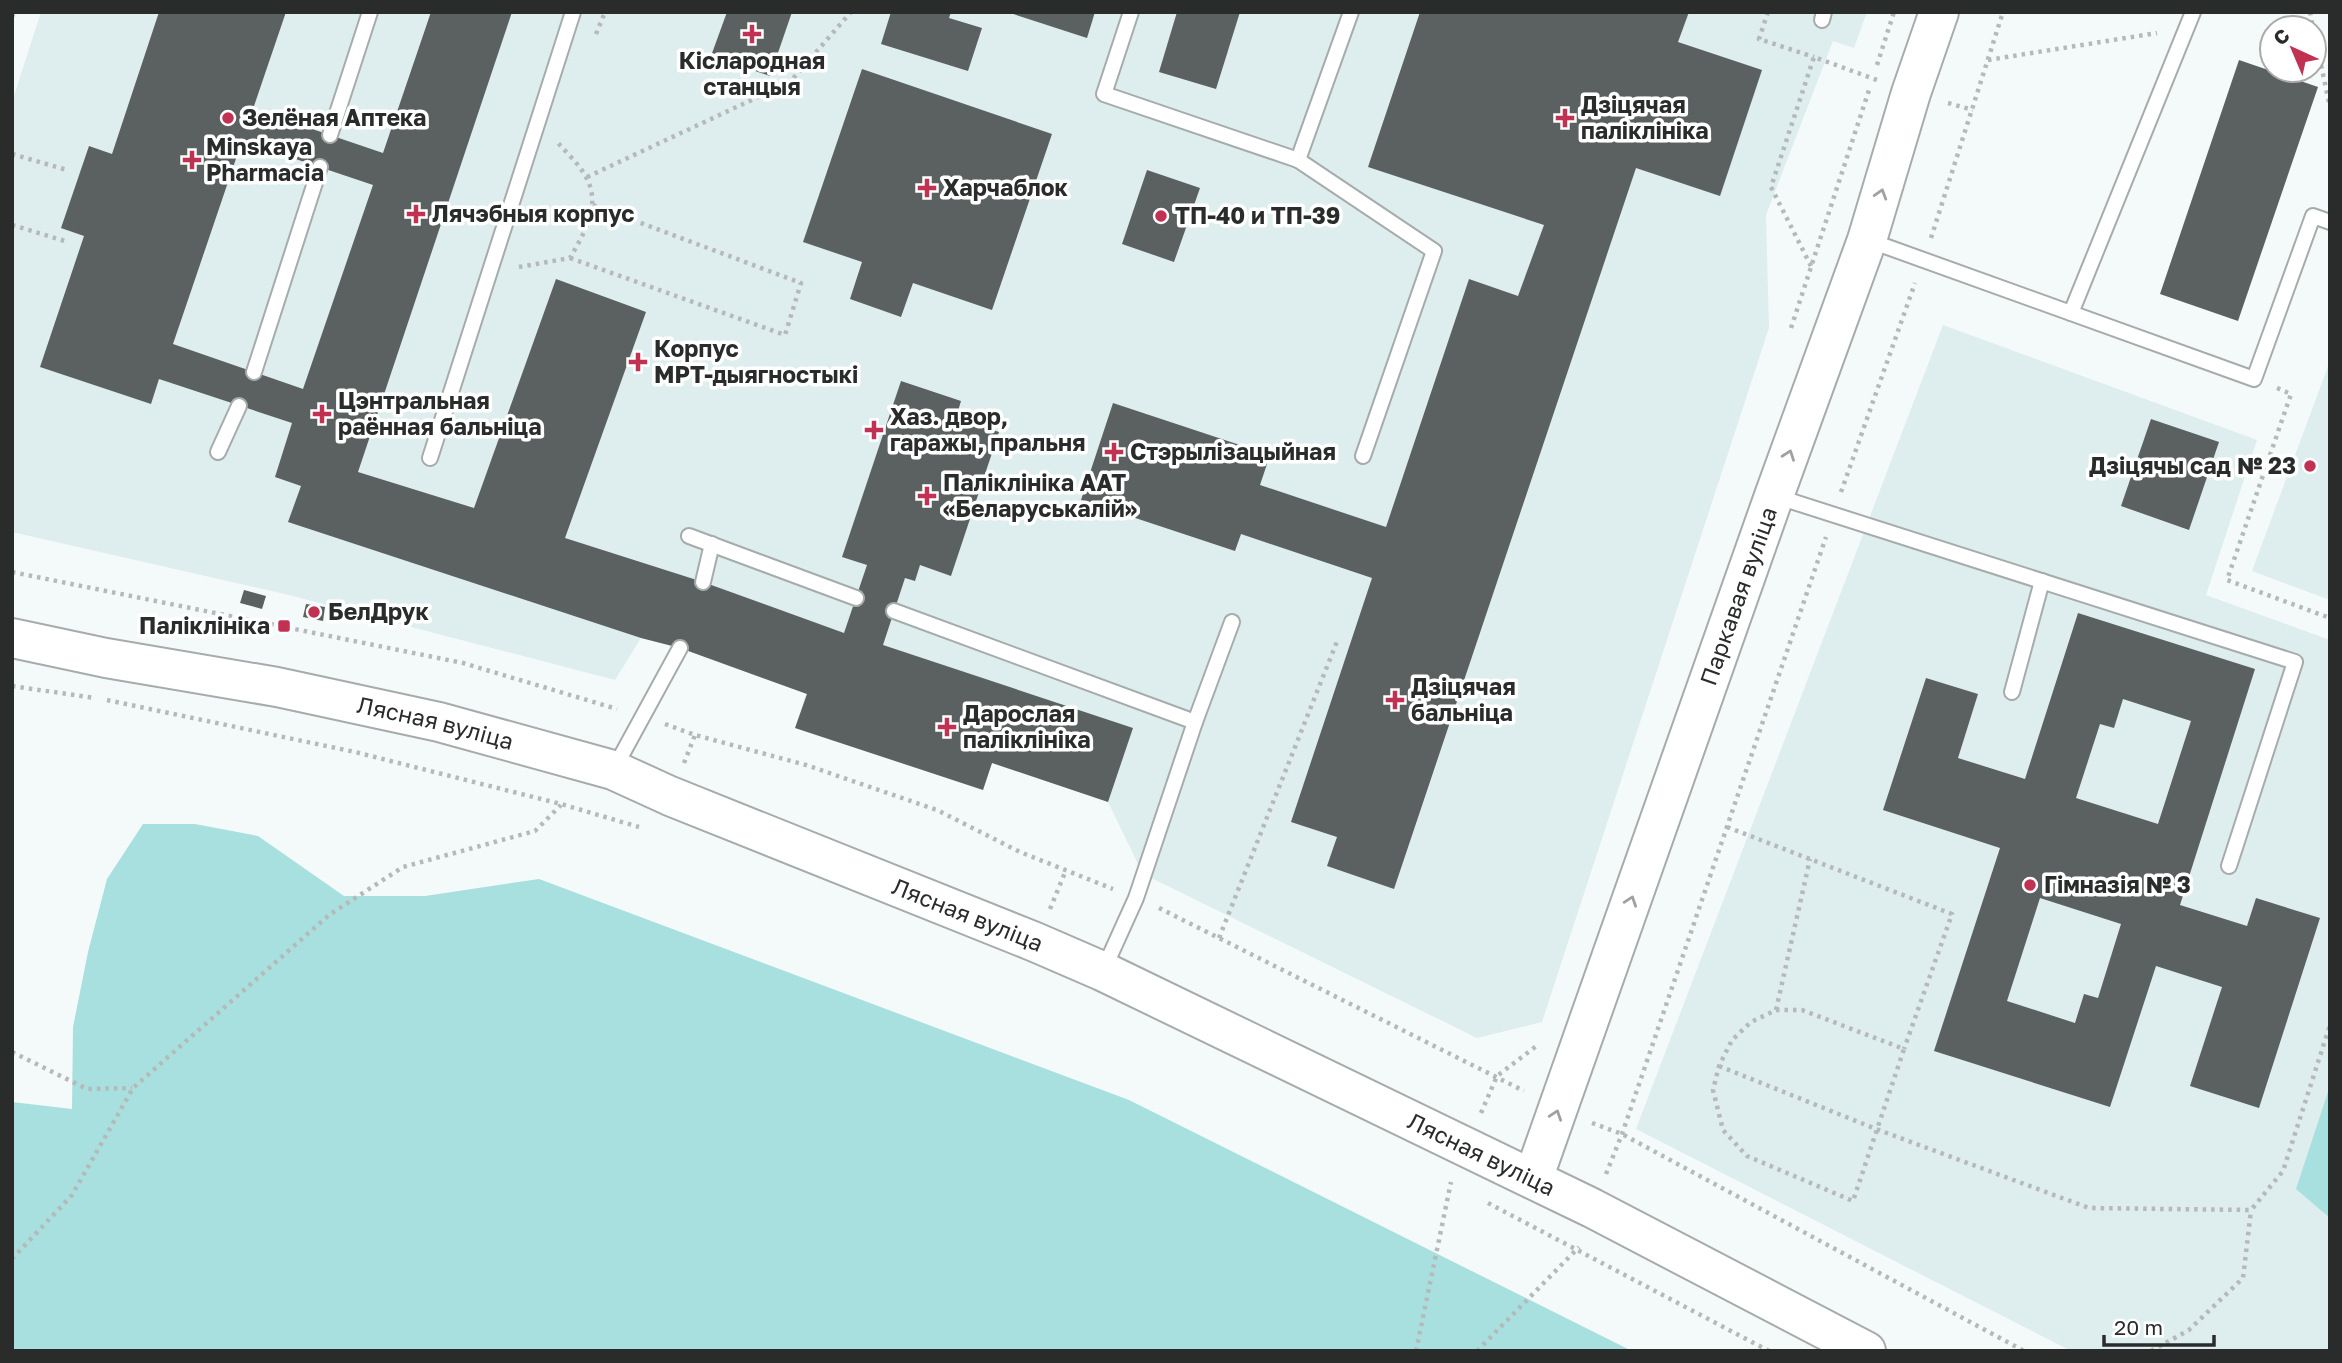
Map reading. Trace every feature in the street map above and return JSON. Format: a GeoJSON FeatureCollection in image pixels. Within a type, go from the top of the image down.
{"type":"FeatureCollection","features":[{"type":"Feature","properties":{"kind":"main road","name":"Паркавая вуліца"},"geometry":{"type":"LineString","coordinates":[[1533,1180],[1867,240],[1911,93],[1939,12]]}},
{"type":"Feature","properties":{"kind":"main road","name":"Лясная вуліца"},"geometry":{"type":"LineString","coordinates":[[12,638],[106,658],[277,687],[439,723],[613,770],[670,796],[1102,971],[1533,1180],[1866,1351]]}},
{"type":"Feature","properties":{"kind":"lane"},"geometry":{"type":"LineString","coordinates":[[330,135],[370,12]]}},
{"type":"Feature","properties":{"kind":"lane"},"geometry":{"type":"LineString","coordinates":[[430,458],[573,12]]}},
{"type":"Feature","properties":{"kind":"lane"},"geometry":{"type":"LineString","coordinates":[[1131,12],[1104,94],[1298,160],[1434,251],[1363,456]]}},
{"type":"Feature","properties":{"kind":"lane"},"geometry":{"type":"LineString","coordinates":[[1298,160],[1351,12]]}},
{"type":"Feature","properties":{"kind":"lane"},"geometry":{"type":"LineString","coordinates":[[2071,313],[2193,12]]}},
{"type":"Feature","properties":{"kind":"lane"},"geometry":{"type":"LineString","coordinates":[[254,372],[320,167]]}},
{"type":"Feature","properties":{"kind":"lane"},"geometry":{"type":"LineString","coordinates":[[1867,240],[2254,379],[2314,216],[2330,222]]}},
{"type":"Feature","properties":{"kind":"lane"},"geometry":{"type":"LineString","coordinates":[[218,452],[239,405]]}},
{"type":"Feature","properties":{"kind":"lane"},"geometry":{"type":"LineString","coordinates":[[1774,496],[2294,662],[2229,866]]}},
{"type":"Feature","properties":{"kind":"lane"},"geometry":{"type":"LineString","coordinates":[[689,536],[856,598]]}},
{"type":"Feature","properties":{"kind":"lane"},"geometry":{"type":"LineString","coordinates":[[703,582],[712,544]]}},
{"type":"Feature","properties":{"kind":"lane"},"geometry":{"type":"LineString","coordinates":[[2012,692],[2042,581]]}},
{"type":"Feature","properties":{"kind":"lane"},"geometry":{"type":"LineString","coordinates":[[894,611],[1195,722]]}},
{"type":"Feature","properties":{"kind":"lane"},"geometry":{"type":"LineString","coordinates":[[1102,971],[1136,898],[1231,622]]}},
{"type":"Feature","properties":{"kind":"lane"},"geometry":{"type":"LineString","coordinates":[[613,770],[680,648]]}},
{"type":"Feature","properties":{"kind":"path"},"geometry":{"type":"LineString","coordinates":[[595,38],[605,12]]}},
{"type":"Feature","properties":{"kind":"path"},"geometry":{"type":"LineString","coordinates":[[587,177],[790,82],[851,12]]}},
{"type":"Feature","properties":{"kind":"path"},"geometry":{"type":"LineString","coordinates":[[1768,12],[1759,39],[1872,79]]}},
{"type":"Feature","properties":{"kind":"path"},"geometry":{"type":"LineString","coordinates":[[2003,12],[1923,260],[1833,514],[1622,1134],[2024,1351]]}},
{"type":"Feature","properties":{"kind":"path"},"geometry":{"type":"LineString","coordinates":[[1988,60],[2186,28]]}},
{"type":"Feature","properties":{"kind":"path"},"geometry":{"type":"LineString","coordinates":[[1811,267],[1771,187],[1814,57]]}},
{"type":"Feature","properties":{"kind":"path"},"geometry":{"type":"LineString","coordinates":[[2325,84],[2330,107]]}},
{"type":"Feature","properties":{"kind":"path"},"geometry":{"type":"LineString","coordinates":[[555,139],[587,177],[593,205],[588,227],[570,258]]}},
{"type":"Feature","properties":{"kind":"path"},"geometry":{"type":"LineString","coordinates":[[12,154],[67,170]]}},
{"type":"Feature","properties":{"kind":"path"},"geometry":{"type":"LineString","coordinates":[[518,267],[570,258],[785,335],[801,284],[593,205]]}},
{"type":"Feature","properties":{"kind":"path"},"geometry":{"type":"LineString","coordinates":[[12,225],[65,241]]}},
{"type":"Feature","properties":{"kind":"path"},"geometry":{"type":"LineString","coordinates":[[2254,379],[2291,394],[2227,580],[2330,618]]}},
{"type":"Feature","properties":{"kind":"path"},"geometry":{"type":"LineString","coordinates":[[12,572],[463,663],[643,716],[695,735],[806,765],[937,810],[1020,852],[1136,898],[1497,1076]]}},
{"type":"Feature","properties":{"kind":"path"},"geometry":{"type":"LineString","coordinates":[[1219,938],[1338,639]]}},
{"type":"Feature","properties":{"kind":"path"},"geometry":{"type":"LineString","coordinates":[[12,686],[99,698],[355,752],[652,830]]}},
{"type":"Feature","properties":{"kind":"path"},"geometry":{"type":"LineString","coordinates":[[12,1259],[72,1195],[133,1088],[329,915],[403,867],[535,831],[561,804]]}},
{"type":"Feature","properties":{"kind":"path"},"geometry":{"type":"LineString","coordinates":[[1727,827],[1952,914],[1853,1202],[1747,1156],[1723,1130],[1713,1090],[1719,1066],[1732,1040],[1751,1022],[1776,1010],[1802,1010],[1904,1049]]}},
{"type":"Feature","properties":{"kind":"path"},"geometry":{"type":"LineString","coordinates":[[1776,1010],[1810,859]]}},
{"type":"Feature","properties":{"kind":"path"},"geometry":{"type":"LineString","coordinates":[[2151,1351],[2189,1330],[2243,1278],[2251,1210],[2283,1171],[2330,1025]]}},
{"type":"Feature","properties":{"kind":"path"},"geometry":{"type":"LineString","coordinates":[[12,1052],[87,1089],[133,1088]]}},
{"type":"Feature","properties":{"kind":"path"},"geometry":{"type":"LineString","coordinates":[[1719,1066],[1876,1129],[2089,1208],[2251,1210]]}},
{"type":"Feature","properties":{"kind":"path"},"geometry":{"type":"LineString","coordinates":[[1416,1351],[1450,1184],[1462,1190]]}},
{"type":"Feature","properties":{"kind":"path"},"geometry":{"type":"LineString","coordinates":[[1485,1202],[1769,1351]]}},
{"type":"Feature","properties":{"kind":"path"},"geometry":{"type":"LineString","coordinates":[[1477,1351],[1578,1250]]}},
{"type":"Feature","properties":{"kind":"shaded area","name":"Хаз. двор, гаражы, пральня"},"geometry":{"type":"Polygon","coordinates":[[[41,12],[1867,12],[1854,48],[1833,41],[1766,215],[1769,328],[1542,1022],[1477,1038],[1143,874],[1108,802],[992,763],[983,790],[795,728],[806,694],[680,648],[641,638],[615,680],[285,594],[12,532],[12,102],[41,12]]]}},
{"type":"Feature","properties":{"kind":"shaded area","name":"Гімназія № 3"},"geometry":{"type":"Polygon","coordinates":[[[1943,325],[2257,440],[2206,595],[2330,640],[2330,1351],[2071,1351],[1636,1129],[1943,325]]]}},
{"type":"Feature","properties":{"kind":"shaded area","name":"Дзіцячы сад № 23"},"geometry":{"type":"Polygon","coordinates":[[[2330,361],[2330,600],[2252,571],[2330,361]]]}},
{"type":"Feature","properties":{"kind":"shaded area"},"geometry":{"type":"Polygon","coordinates":[[[143,824],[195,824],[258,836],[344,896],[425,896],[539,879],[1129,1100],[1632,1351],[12,1351],[12,1102],[72,1109],[73,1027],[88,952],[107,879],[143,824]]]}},
{"type":"Feature","properties":{"kind":"shaded area"},"geometry":{"type":"Polygon","coordinates":[[[2330,1086],[2330,1218],[2296,1189],[2330,1086]]]}},
{"type":"Feature","properties":{"kind":"building","name":"Цэнтральная раённая бальніца"},"geometry":{"type":"Polygon","coordinates":[[[159,12],[286,12],[253,109],[383,153],[431,12],[512,12],[358,472],[474,508],[556,279],[646,312],[565,538],[703,582],[844,633],[867,565],[842,557],[901,381],[961,401],[956,418],[999,432],[951,576],[920,565],[915,581],[905,578],[883,645],[1133,728],[1108,802],[992,763],[983,790],[795,728],[807,694],[680,648],[641,638],[288,522],[301,486],[275,477],[292,423],[159,379],[151,404],[40,367],[84,236],[61,228],[89,146],[112,154],[159,12]],[[242,141],[173,344],[303,389],[373,185],[242,141]]]}},
{"type":"Feature","properties":{"kind":"building","name":"Кіслародная станцыя"},"geometry":{"type":"Polygon","coordinates":[[[727,12],[792,12],[770,76],[711,56],[727,12]]]}},
{"type":"Feature","properties":{"kind":"building"},"geometry":{"type":"Polygon","coordinates":[[[891,12],[951,12],[949,18],[982,28],[968,71],[881,44],[891,12]]]}},
{"type":"Feature","properties":{"kind":"building"},"geometry":{"type":"Polygon","coordinates":[[[1007,12],[1095,12],[1087,38],[1007,12]]]}},
{"type":"Feature","properties":{"kind":"building"},"geometry":{"type":"Polygon","coordinates":[[[1177,12],[1240,12],[1216,89],[1159,72],[1177,12]]]}},
{"type":"Feature","properties":{"kind":"building"},"geometry":{"type":"Polygon","coordinates":[[[1420,12],[1689,12],[1678,42],[1762,70],[1720,196],[1636,168],[1394,889],[1327,866],[1337,837],[1291,822],[1372,578],[1241,534],[1235,551],[1081,500],[1113,403],[1270,455],[1260,485],[1386,527],[1469,279],[1518,296],[1544,225],[1368,167],[1420,12]]]}},
{"type":"Feature","properties":{"kind":"building"},"geometry":{"type":"Polygon","coordinates":[[[2239,60],[2258,66],[2258,84],[2309,84],[2318,87],[2238,321],[2160,294],[2239,60]]]}},
{"type":"Feature","properties":{"kind":"building","name":"Харчаблок"},"geometry":{"type":"Polygon","coordinates":[[[862,69],[1052,134],[992,310],[913,283],[901,317],[850,299],[862,262],[803,242],[862,69]]]}},
{"type":"Feature","properties":{"kind":"building","name":"ТП-40 и ТП-39"},"geometry":{"type":"Polygon","coordinates":[[[1147,170],[1200,188],[1174,262],[1122,244],[1147,170]]]}},
{"type":"Feature","properties":{"kind":"building"},"geometry":{"type":"Polygon","coordinates":[[[2151,419],[2219,442],[2189,530],[2121,506],[2151,419]]]}},
{"type":"Feature","properties":{"kind":"building"},"geometry":{"type":"Polygon","coordinates":[[[244,590],[266,596],[262,609],[240,603],[244,590]]]}},
{"type":"Feature","properties":{"kind":"building","name":"БелДрук"},"geometry":{"type":"Polygon","coordinates":[[[306,604],[325,607],[323,621],[303,617],[306,604]]]}},
{"type":"Feature","properties":{"kind":"building"},"geometry":{"type":"Polygon","coordinates":[[[2078,613],[2255,669],[2180,905],[2247,926],[2256,898],[2320,918],[2259,1108],[2190,1086],[2222,987],[2156,966],[2110,1107],[1934,1051],[2000,848],[1883,810],[1926,678],[1978,694],[1958,758],[2025,779],[2078,613]],[[2123,699],[2114,728],[2100,724],[2076,798],[2158,824],[2191,721],[2123,699]],[[2040,898],[2007,1001],[2075,1023],[2084,994],[2098,998],[2121,924],[2040,898]]]}},
{"type":"Feature","properties":{"kind":"place","name":"Кіслародная станцыя"},"geometry":{"type":"Point","coordinates":[752,34]}},
{"type":"Feature","properties":{"kind":"place","name":"Зелёная Аптека"},"geometry":{"type":"Point","coordinates":[228,118]}},
{"type":"Feature","properties":{"kind":"place","name":"Дзіцячая паліклініка"},"geometry":{"type":"Point","coordinates":[1565,118]}},
{"type":"Feature","properties":{"kind":"place","name":"Minskaya Pharmacia"},"geometry":{"type":"Point","coordinates":[192,160]}},
{"type":"Feature","properties":{"kind":"place","name":"Харчаблок"},"geometry":{"type":"Point","coordinates":[927,188]}},
{"type":"Feature","properties":{"kind":"place","name":"Лячэбныя корпус"},"geometry":{"type":"Point","coordinates":[416,214]}},
{"type":"Feature","properties":{"kind":"place","name":"ТП-40 и ТП-39"},"geometry":{"type":"Point","coordinates":[1161,216]}},
{"type":"Feature","properties":{"kind":"place","name":"Корпус МРТ-дыягностыкі"},"geometry":{"type":"Point","coordinates":[638,362]}},
{"type":"Feature","properties":{"kind":"place","name":"Цэнтральная раённая бальніца"},"geometry":{"type":"Point","coordinates":[322,414]}},
{"type":"Feature","properties":{"kind":"place","name":"Хаз. двор, гаражы, пральня"},"geometry":{"type":"Point","coordinates":[874,430]}},
{"type":"Feature","properties":{"kind":"place","name":"Стэрылізацыйная"},"geometry":{"type":"Point","coordinates":[1114,452]}},
{"type":"Feature","properties":{"kind":"place","name":"Дзіцячы сад № 23"},"geometry":{"type":"Point","coordinates":[2310,466]}},
{"type":"Feature","properties":{"kind":"place","name":"Паліклініка ААТ «Беларуськалій»"},"geometry":{"type":"Point","coordinates":[927,496]}},
{"type":"Feature","properties":{"kind":"place","name":"БелДрук"},"geometry":{"type":"Point","coordinates":[314,612]}},
{"type":"Feature","properties":{"kind":"place","name":"Паліклініка"},"geometry":{"type":"Point","coordinates":[284,626]}},
{"type":"Feature","properties":{"kind":"place","name":"Дзіцячая бальніца"},"geometry":{"type":"Point","coordinates":[1395,700]}},
{"type":"Feature","properties":{"kind":"place","name":"Дарослая паліклініка"},"geometry":{"type":"Point","coordinates":[947,727]}},
{"type":"Feature","properties":{"kind":"place","name":"Гімназія № 3"},"geometry":{"type":"Point","coordinates":[2030,885]}}]}
